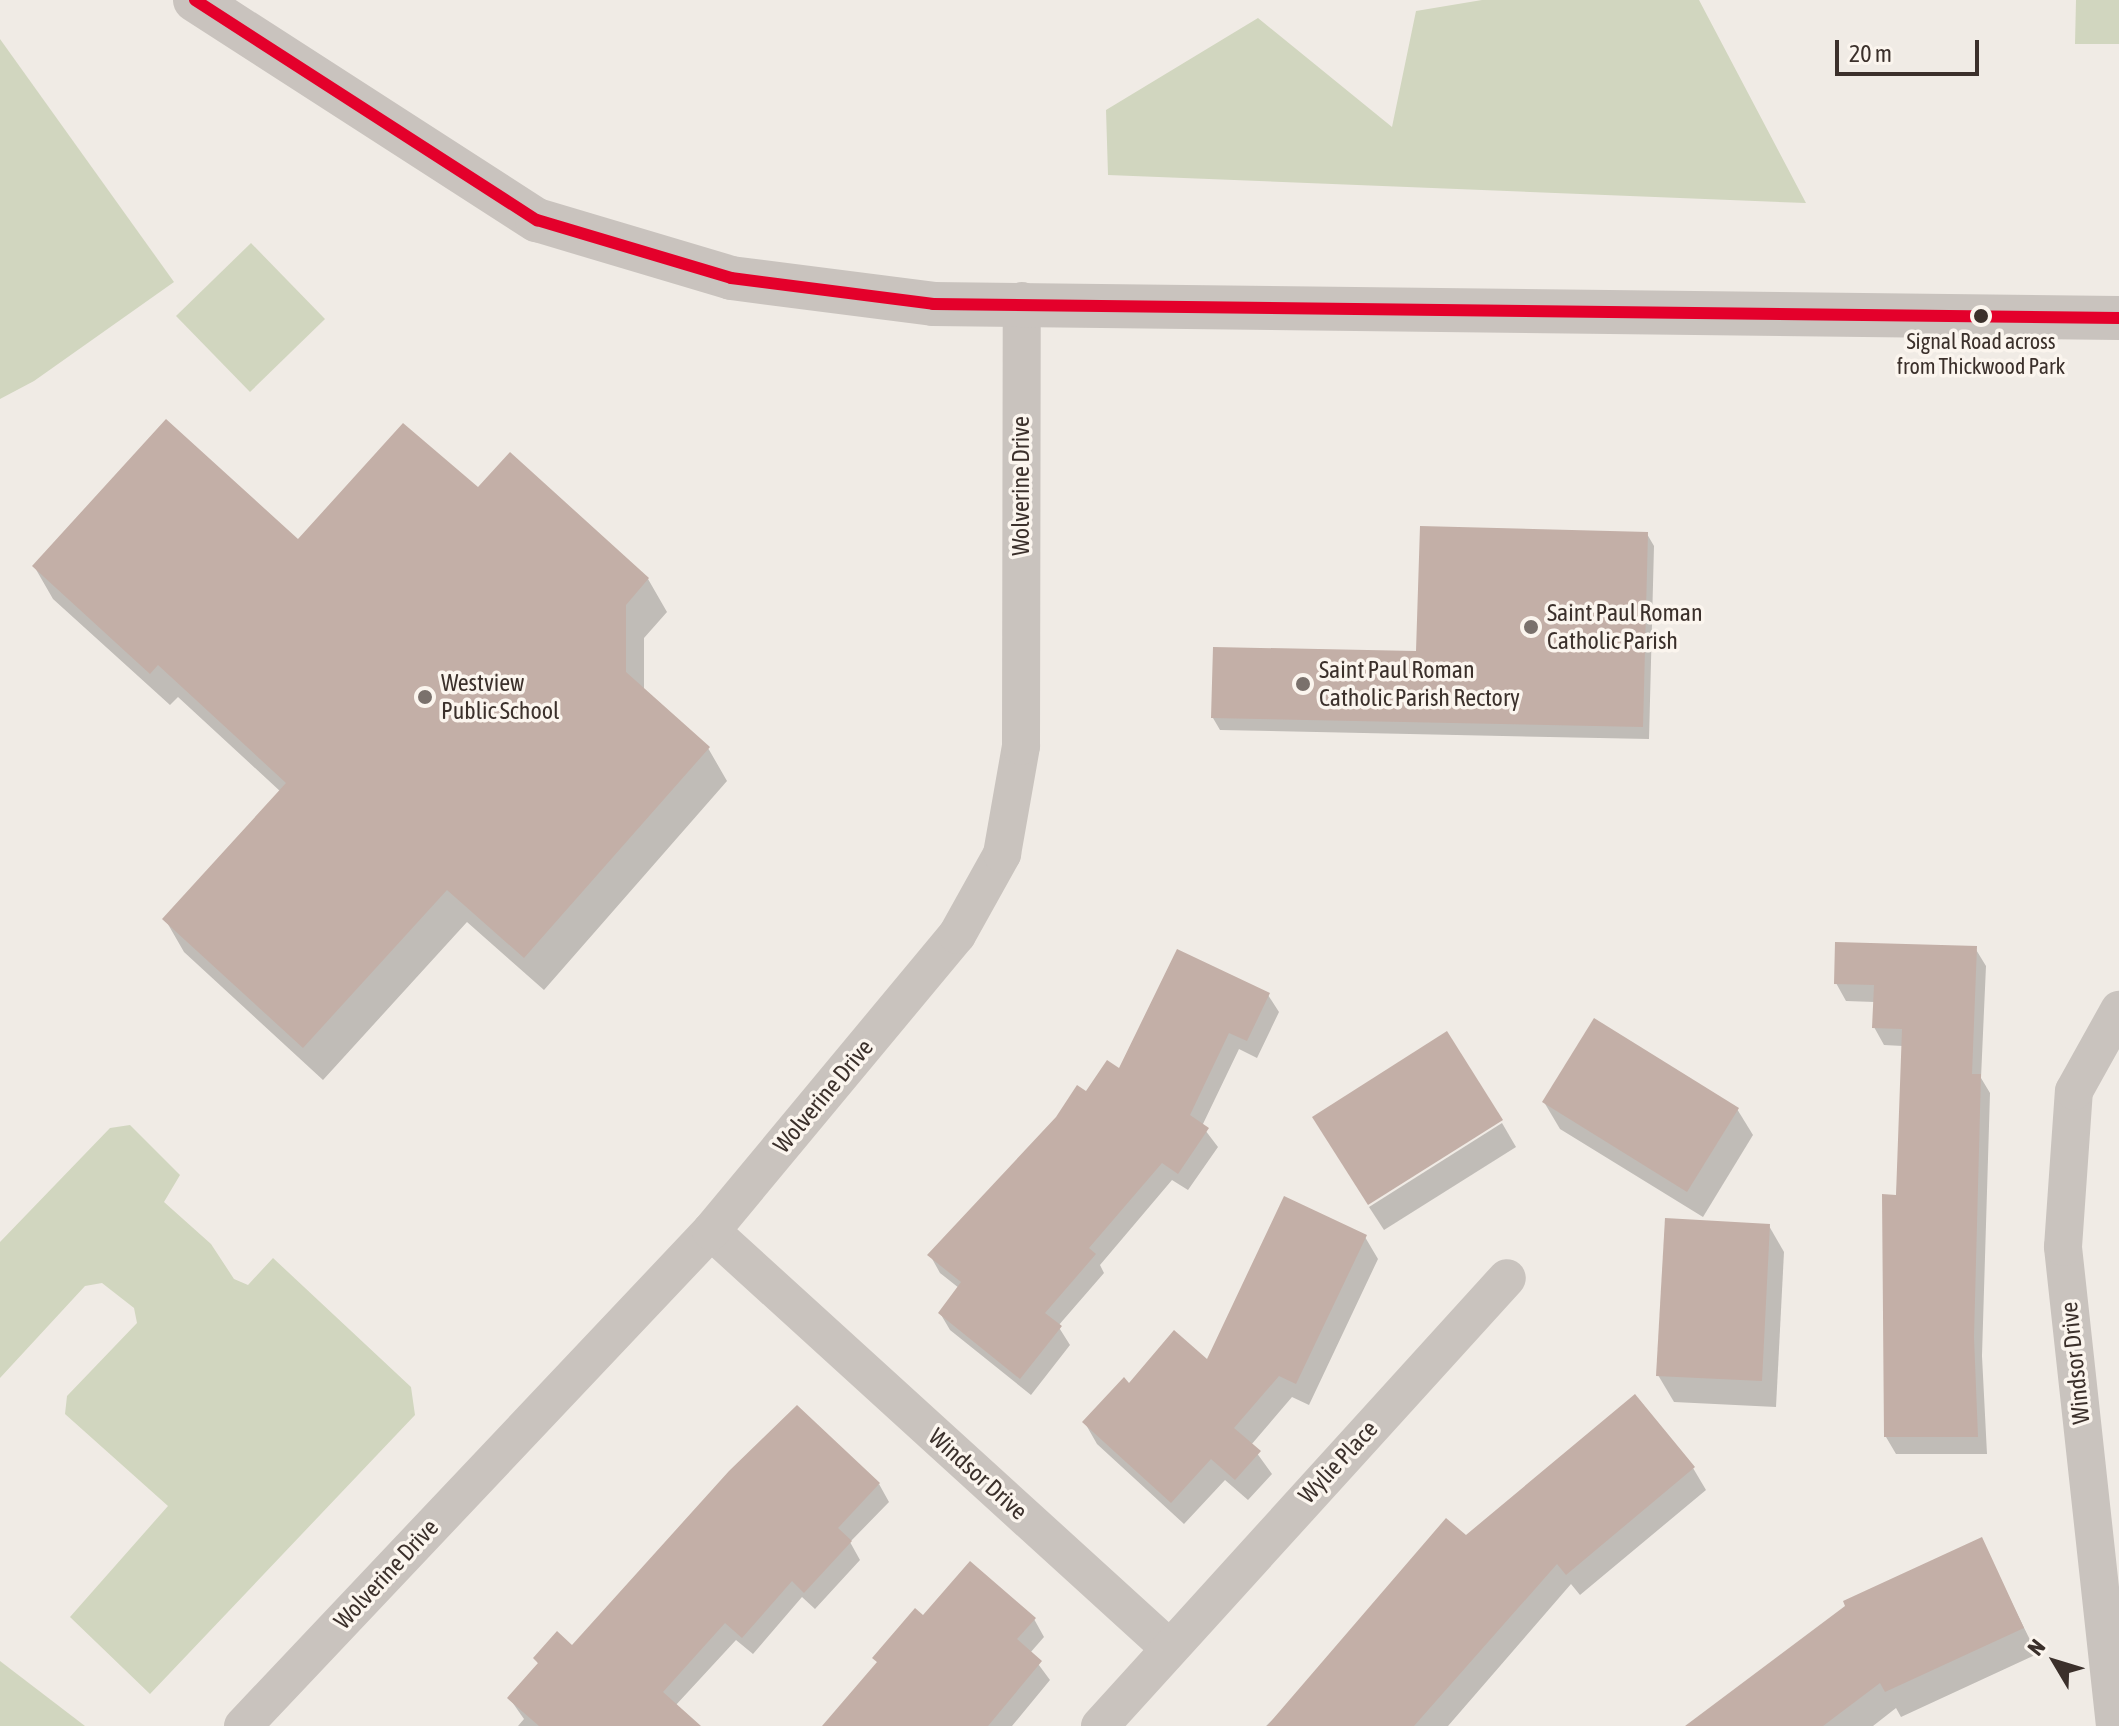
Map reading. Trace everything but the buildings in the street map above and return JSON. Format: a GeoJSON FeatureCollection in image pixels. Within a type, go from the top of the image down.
{"type":"FeatureCollection","features":[{"type":"Feature","properties":{"kind":"street"},"geometry":{"type":"LineString","coordinates":[[195,0],[537,220],[731,278],[933,304],[1022,301],[2119,318]]}},
{"type":"Feature","properties":{"kind":"street","name":"Wolverine Drive"},"geometry":{"type":"LineString","coordinates":[[243,1726],[711,1231],[957,935],[1002,854],[1021,746],[1022,301]]}},
{"type":"Feature","properties":{"kind":"street","name":"Windsor Drive"},"geometry":{"type":"LineString","coordinates":[[2107,1723],[2063,1247],[2074,1091],[2119,1010]]}},
{"type":"Feature","properties":{"kind":"street","name":"Windsor Drive"},"geometry":{"type":"LineString","coordinates":[[711,1231],[1168,1647]]}},
{"type":"Feature","properties":{"kind":"street","name":"Wylie Place"},"geometry":{"type":"LineString","coordinates":[[1168,1647],[1507,1278]]}},
{"type":"Feature","properties":{"kind":"street"},"geometry":{"type":"LineString","coordinates":[[1100,1726],[1168,1647]]}},
{"type":"Feature","properties":{"kind":"green space"},"geometry":{"type":"Polygon","coordinates":[[[1482,0],[1699,0],[1806,203],[1108,175],[1106,110],[1258,18],[1392,127],[1416,11],[1482,0]]]}},
{"type":"Feature","properties":{"kind":"green space"},"geometry":{"type":"Polygon","coordinates":[[[2076,0],[2119,0],[2119,44],[2075,44],[2076,0]]]}},
{"type":"Feature","properties":{"kind":"green space"},"geometry":{"type":"Polygon","coordinates":[[[0,39],[174,282],[34,381],[0,399],[0,39]]]}},
{"type":"Feature","properties":{"kind":"green space"},"geometry":{"type":"Polygon","coordinates":[[[251,243],[325,319],[250,392],[176,316],[251,243]]]}},
{"type":"Feature","properties":{"kind":"green space"},"geometry":{"type":"Polygon","coordinates":[[[130,1125],[180,1175],[164,1202],[211,1244],[234,1279],[248,1285],[273,1258],[411,1387],[415,1415],[150,1694],[70,1617],[168,1506],[65,1414],[67,1396],[137,1323],[134,1308],[102,1283],[85,1286],[0,1378],[0,1242],[110,1128],[130,1125]]]}},
{"type":"Feature","properties":{"kind":"green space"},"geometry":{"type":"Polygon","coordinates":[[[0,1661],[85,1726],[0,1726],[0,1661]]]}},
{"type":"Feature","properties":{"kind":"transit line"},"geometry":{"type":"LineString","coordinates":[[195,0],[537,220],[731,278],[933,304],[2119,318]]}},
{"type":"Feature","properties":{"kind":"place","name":"Signal Road across from Thickwood Park"},"geometry":{"type":"Point","coordinates":[1981,316]}},
{"type":"Feature","properties":{"kind":"place","name":"Saint Paul Roman Catholic Parish"},"geometry":{"type":"Point","coordinates":[1531,627]}},
{"type":"Feature","properties":{"kind":"place","name":"Saint Paul Roman Catholic Parish Rectory"},"geometry":{"type":"Point","coordinates":[1303,684]}},
{"type":"Feature","properties":{"kind":"place","name":"Westview Public School"},"geometry":{"type":"Point","coordinates":[425,697]}}]}
